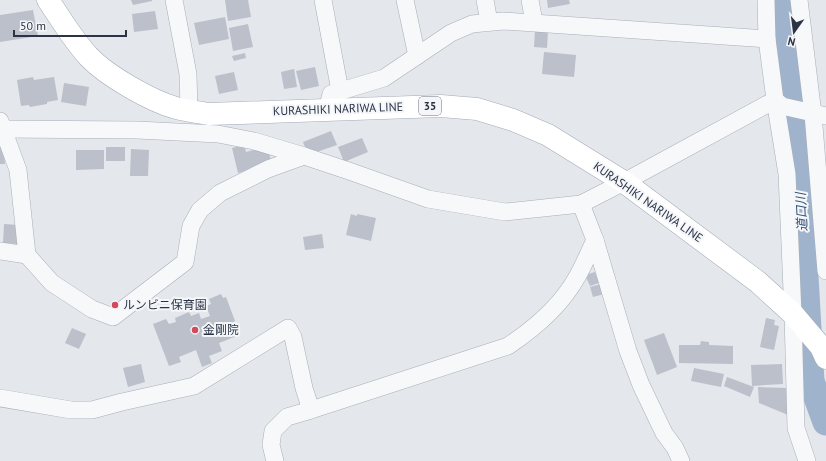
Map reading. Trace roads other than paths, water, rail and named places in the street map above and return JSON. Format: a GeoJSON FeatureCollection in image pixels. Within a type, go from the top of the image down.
{"type":"FeatureCollection","features":[{"type":"Feature","properties":{"kind":"main road","name":"KURASHIKI NARIWA LINE"},"geometry":{"type":"LineString","coordinates":[[48,0],[69,32],[90,58],[113,77],[150,97],[177,108],[209,114],[441,106],[477,109],[513,120],[548,135],[624,182],[758,282],[793,314],[824,353]]}},
{"type":"Feature","properties":{"kind":"street"},"geometry":{"type":"LineString","coordinates":[[174,0],[188,74],[189,110]]}},
{"type":"Feature","properties":{"kind":"street"},"geometry":{"type":"LineString","coordinates":[[323,0],[340,91]]}},
{"type":"Feature","properties":{"kind":"street"},"geometry":{"type":"LineString","coordinates":[[405,0],[416,56]]}},
{"type":"Feature","properties":{"kind":"street"},"geometry":{"type":"LineString","coordinates":[[485,0],[489,22]]}},
{"type":"Feature","properties":{"kind":"street"},"geometry":{"type":"LineString","coordinates":[[530,0],[534,22]]}},
{"type":"Feature","properties":{"kind":"street"},"geometry":{"type":"LineString","coordinates":[[766,0],[767,39],[779,103],[788,174],[796,428],[807,461]]}},
{"type":"Feature","properties":{"kind":"street"},"geometry":{"type":"LineString","coordinates":[[799,0],[814,113],[826,271]]}},
{"type":"Feature","properties":{"kind":"street"},"geometry":{"type":"LineString","coordinates":[[327,110],[331,94],[384,78],[451,32],[472,24],[503,21],[534,22],[767,39]]}},
{"type":"Feature","properties":{"kind":"street"},"geometry":{"type":"LineString","coordinates":[[304,156],[268,169],[220,193],[200,210],[191,226],[185,262],[113,317],[92,309],[52,283],[27,255],[18,170],[1,126],[218,134],[254,141],[304,156],[428,199],[505,212],[581,204],[779,103],[814,113]]}},
{"type":"Feature","properties":{"kind":"street"},"geometry":{"type":"LineString","coordinates":[[254,112],[254,141]]}},
{"type":"Feature","properties":{"kind":"street"},"geometry":{"type":"LineString","coordinates":[[581,204],[595,240],[630,358],[664,433],[681,461]]}},
{"type":"Feature","properties":{"kind":"street"},"geometry":{"type":"LineString","coordinates":[[275,461],[271,445],[273,430],[287,417],[508,346],[529,332],[557,306],[577,278],[595,240]]}},
{"type":"Feature","properties":{"kind":"street"},"geometry":{"type":"LineString","coordinates":[[0,250],[27,255]]}},
{"type":"Feature","properties":{"kind":"street"},"geometry":{"type":"LineString","coordinates":[[0,398],[70,410],[92,410],[194,386],[288,328],[293,337],[304,388],[311,410]]}},
{"type":"Feature","properties":{"kind":"waterway","name":"道口川"},"geometry":{"type":"LineString","coordinates":[[781,0],[794,85],[811,381],[826,422]]}},
{"type":"Feature","properties":{"kind":"place","name":"ルンビニ保育園"},"geometry":{"type":"Point","coordinates":[115,305]}},
{"type":"Feature","properties":{"kind":"place","name":"金剛院"},"geometry":{"type":"Point","coordinates":[195,330]}}]}
